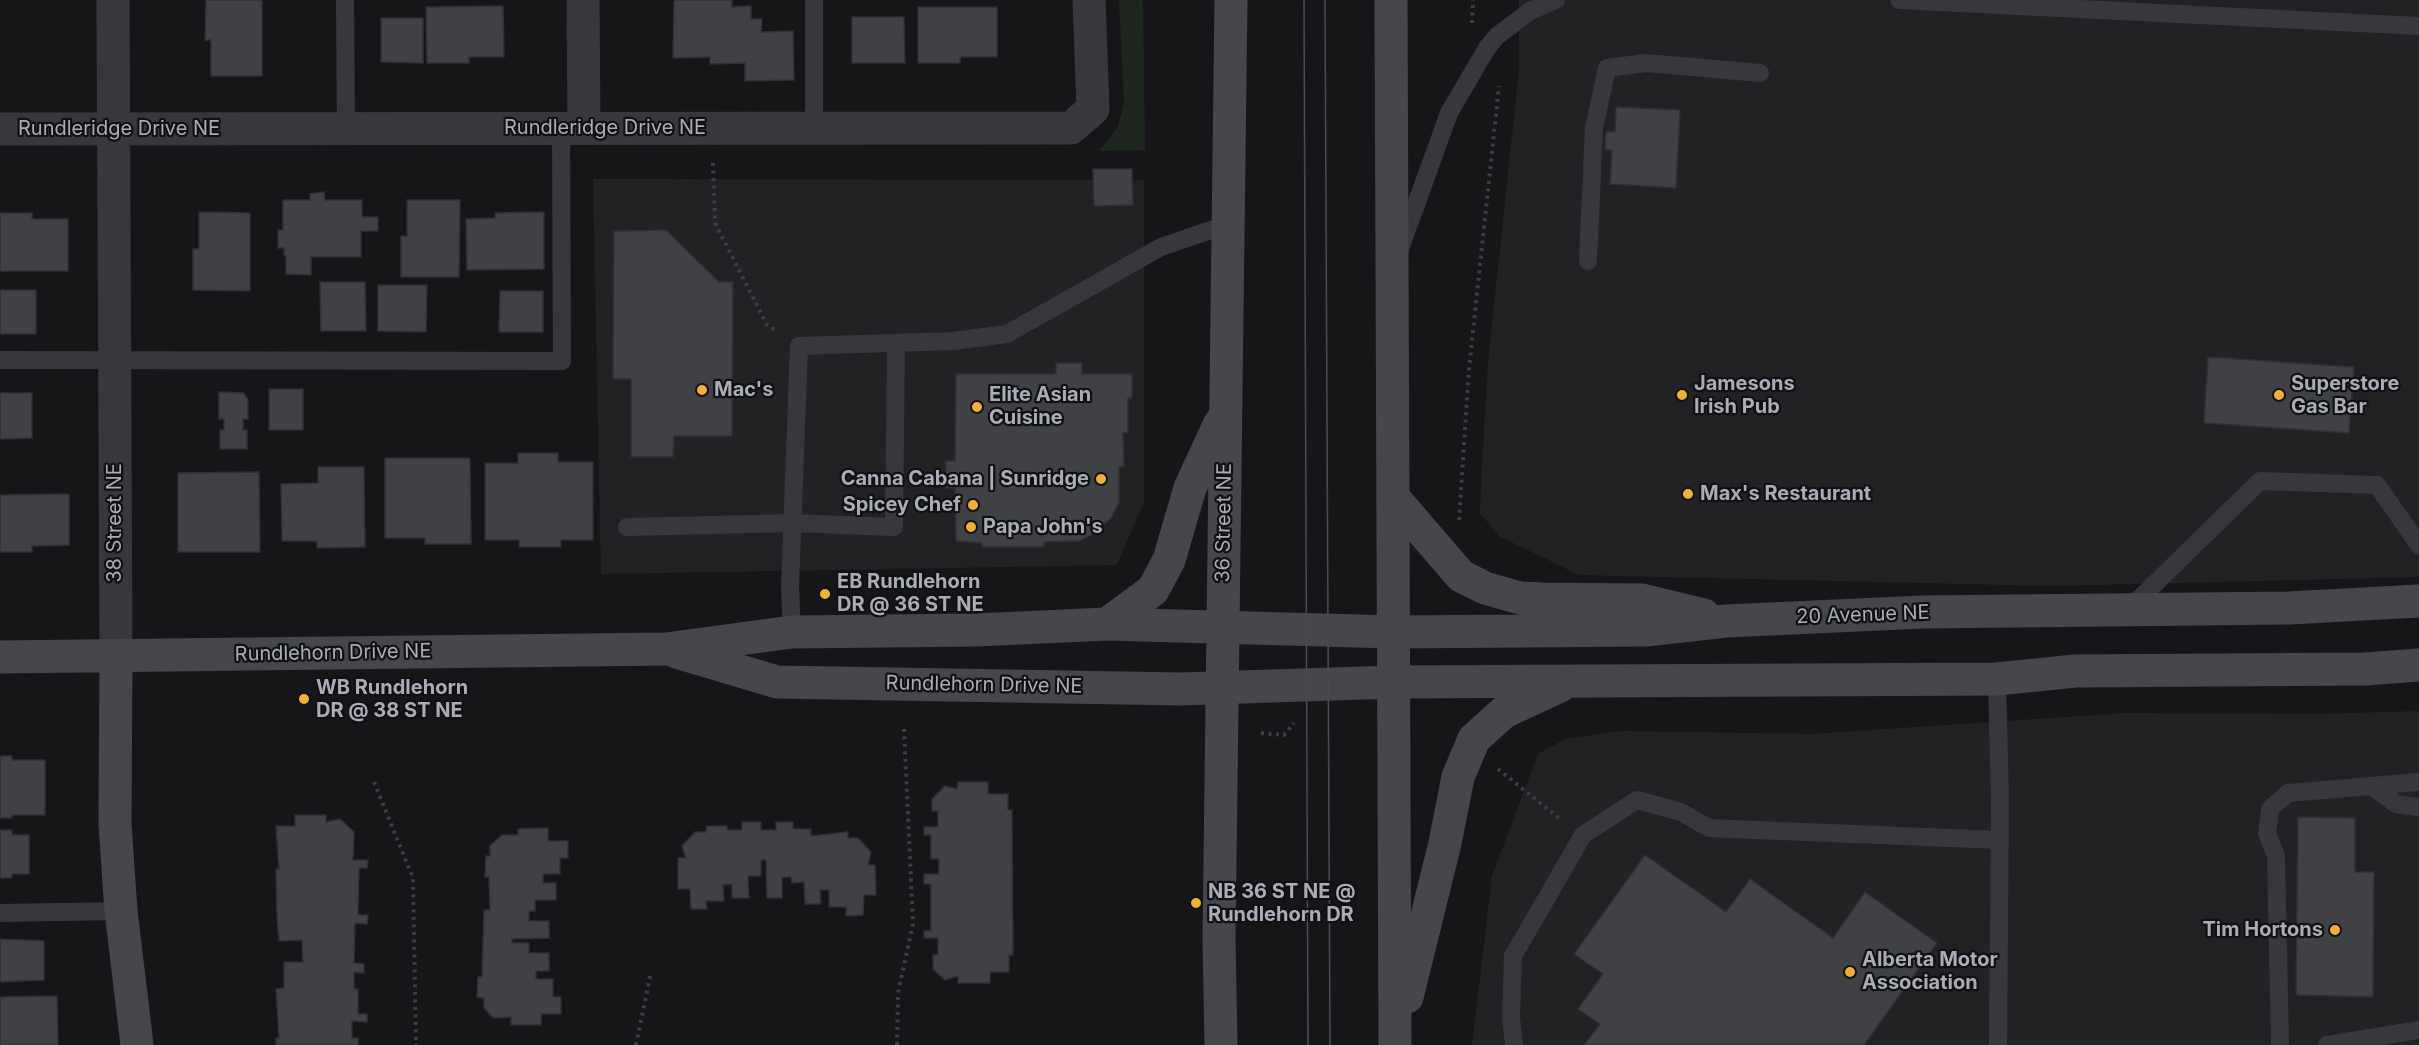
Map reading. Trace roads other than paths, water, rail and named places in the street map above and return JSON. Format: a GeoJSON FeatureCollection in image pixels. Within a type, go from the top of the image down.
{"type":"FeatureCollection","features":[{"type":"Feature","properties":{"kind":"street","name":"38 Street NE"},"geometry":{"type":"LineString","coordinates":[[113,0],[116,824],[121,910],[137,1045]]}},
{"type":"Feature","properties":{"kind":"street"},"geometry":{"type":"LineString","coordinates":[[572,128],[583,0]]}},
{"type":"Feature","properties":{"kind":"street","name":"Rundleridge Drive NE"},"geometry":{"type":"LineString","coordinates":[[0,129],[1071,128],[1093,109],[1089,0]]}},
{"type":"Feature","properties":{"kind":"street","name":"36 Street NE"},"geometry":{"type":"LineString","coordinates":[[1221,1045],[1219,939],[1231,0]]}},
{"type":"Feature","properties":{"kind":"street"},"geometry":{"type":"LineString","coordinates":[[1391,0],[1395,1045]]}},
{"type":"Feature","properties":{"kind":"street"},"geometry":{"type":"LineString","coordinates":[[1107,624],[1153,590],[1169,560],[1190,488],[1225,411]]}},
{"type":"Feature","properties":{"kind":"street"},"geometry":{"type":"LineString","coordinates":[[1393,497],[1461,576],[1485,588],[1520,598],[1642,600],[1726,621]]}},
{"type":"Feature","properties":{"kind":"street","name":"20 Avenue NE"},"geometry":{"type":"LineString","coordinates":[[1308,629],[1394,632],[1646,630],[1726,621],[1923,612],[2289,608],[2419,601]]}},
{"type":"Feature","properties":{"kind":"street","name":"Rundlehorn Drive NE"},"geometry":{"type":"LineString","coordinates":[[0,657],[666,649],[792,632],[976,630],[1107,624],[1308,629]]}},
{"type":"Feature","properties":{"kind":"street","name":"Rundlehorn Drive NE"},"geometry":{"type":"LineString","coordinates":[[666,649],[777,682],[1222,687],[1394,682]]}},
{"type":"Feature","properties":{"kind":"street"},"geometry":{"type":"LineString","coordinates":[[1394,682],[1997,680],[2076,671],[2365,669],[2419,665]]}},
{"type":"Feature","properties":{"kind":"street"},"geometry":{"type":"LineString","coordinates":[[1395,1045],[1445,843],[1458,777],[1474,739],[1504,712],[1573,681]]}},
{"type":"Feature","properties":{"kind":"lane"},"geometry":{"type":"LineString","coordinates":[[345,0],[346,129]]}},
{"type":"Feature","properties":{"kind":"lane"},"geometry":{"type":"LineString","coordinates":[[814,0],[814,128]]}},
{"type":"Feature","properties":{"kind":"lane"},"geometry":{"type":"LineString","coordinates":[[1392,270],[1449,113],[1487,48],[1497,36],[1530,11],[1556,0]]}},
{"type":"Feature","properties":{"kind":"lane"},"geometry":{"type":"LineString","coordinates":[[1899,0],[2419,26]]}},
{"type":"Feature","properties":{"kind":"lane"},"geometry":{"type":"LineString","coordinates":[[1588,261],[1594,128],[1607,68],[1646,63],[1760,73]]}},
{"type":"Feature","properties":{"kind":"lane"},"geometry":{"type":"LineString","coordinates":[[0,360],[562,361],[572,128]]}},
{"type":"Feature","properties":{"kind":"lane"},"geometry":{"type":"LineString","coordinates":[[792,632],[792,523],[799,346],[953,342],[1007,334],[1161,247],[1228,224]]}},
{"type":"Feature","properties":{"kind":"lane"},"geometry":{"type":"LineString","coordinates":[[627,527],[792,523],[894,527],[896,343]]}},
{"type":"Feature","properties":{"kind":"lane"},"geometry":{"type":"LineString","coordinates":[[2129,609],[2260,481],[2377,484],[2419,545]]}},
{"type":"Feature","properties":{"kind":"lane"},"geometry":{"type":"LineString","coordinates":[[1997,680],[1998,1045]]}},
{"type":"Feature","properties":{"kind":"lane"},"geometry":{"type":"LineString","coordinates":[[2280,1045],[2277,856],[2267,833],[2270,809],[2288,793],[2419,782]]}},
{"type":"Feature","properties":{"kind":"lane"},"geometry":{"type":"LineString","coordinates":[[2372,786],[2396,804],[2419,807]]}},
{"type":"Feature","properties":{"kind":"lane"},"geometry":{"type":"LineString","coordinates":[[1514,1045],[1511,1018],[1513,956],[1583,835],[1637,800],[1681,812],[1708,828],[1999,840]]}},
{"type":"Feature","properties":{"kind":"lane"},"geometry":{"type":"LineString","coordinates":[[0,913],[121,910]]}},
{"type":"Feature","properties":{"kind":"lane"},"geometry":{"type":"LineString","coordinates":[[2328,1045],[2419,1030]]}},
{"type":"Feature","properties":{"kind":"tram line"},"geometry":{"type":"LineString","coordinates":[[1304,0],[1308,1045]]}},
{"type":"Feature","properties":{"kind":"tram line"},"geometry":{"type":"LineString","coordinates":[[1325,0],[1330,1045]]}},
{"type":"Feature","properties":{"kind":"place","name":"Mac's"},"geometry":{"type":"Point","coordinates":[702,390]}},
{"type":"Feature","properties":{"kind":"place","name":"Jamesons Irish Pub"},"geometry":{"type":"Point","coordinates":[1682,395]}},
{"type":"Feature","properties":{"kind":"place","name":"Superstore Gas Bar"},"geometry":{"type":"Point","coordinates":[2279,395]}},
{"type":"Feature","properties":{"kind":"place","name":"Elite Asian Cuisine"},"geometry":{"type":"Point","coordinates":[977,407]}},
{"type":"Feature","properties":{"kind":"place","name":"Canna Cabana | Sunridge"},"geometry":{"type":"Point","coordinates":[1101,479]}},
{"type":"Feature","properties":{"kind":"place","name":"Max's Restaurant"},"geometry":{"type":"Point","coordinates":[1688,494]}},
{"type":"Feature","properties":{"kind":"place","name":"Spicey Chef"},"geometry":{"type":"Point","coordinates":[973,505]}},
{"type":"Feature","properties":{"kind":"place","name":"Papa John's"},"geometry":{"type":"Point","coordinates":[971,527]}},
{"type":"Feature","properties":{"kind":"place","name":"EB Rundlehorn DR @ 36 ST NE"},"geometry":{"type":"Point","coordinates":[825,594]}},
{"type":"Feature","properties":{"kind":"place","name":"WB Rundlehorn DR @ 38 ST NE"},"geometry":{"type":"Point","coordinates":[304,699]}},
{"type":"Feature","properties":{"kind":"place","name":"NB 36 ST NE @ Rundlehorn DR"},"geometry":{"type":"Point","coordinates":[1196,903]}},
{"type":"Feature","properties":{"kind":"place","name":"Tim Hortons"},"geometry":{"type":"Point","coordinates":[2335,930]}},
{"type":"Feature","properties":{"kind":"place","name":"Alberta Motor Association"},"geometry":{"type":"Point","coordinates":[1850,972]}}]}
